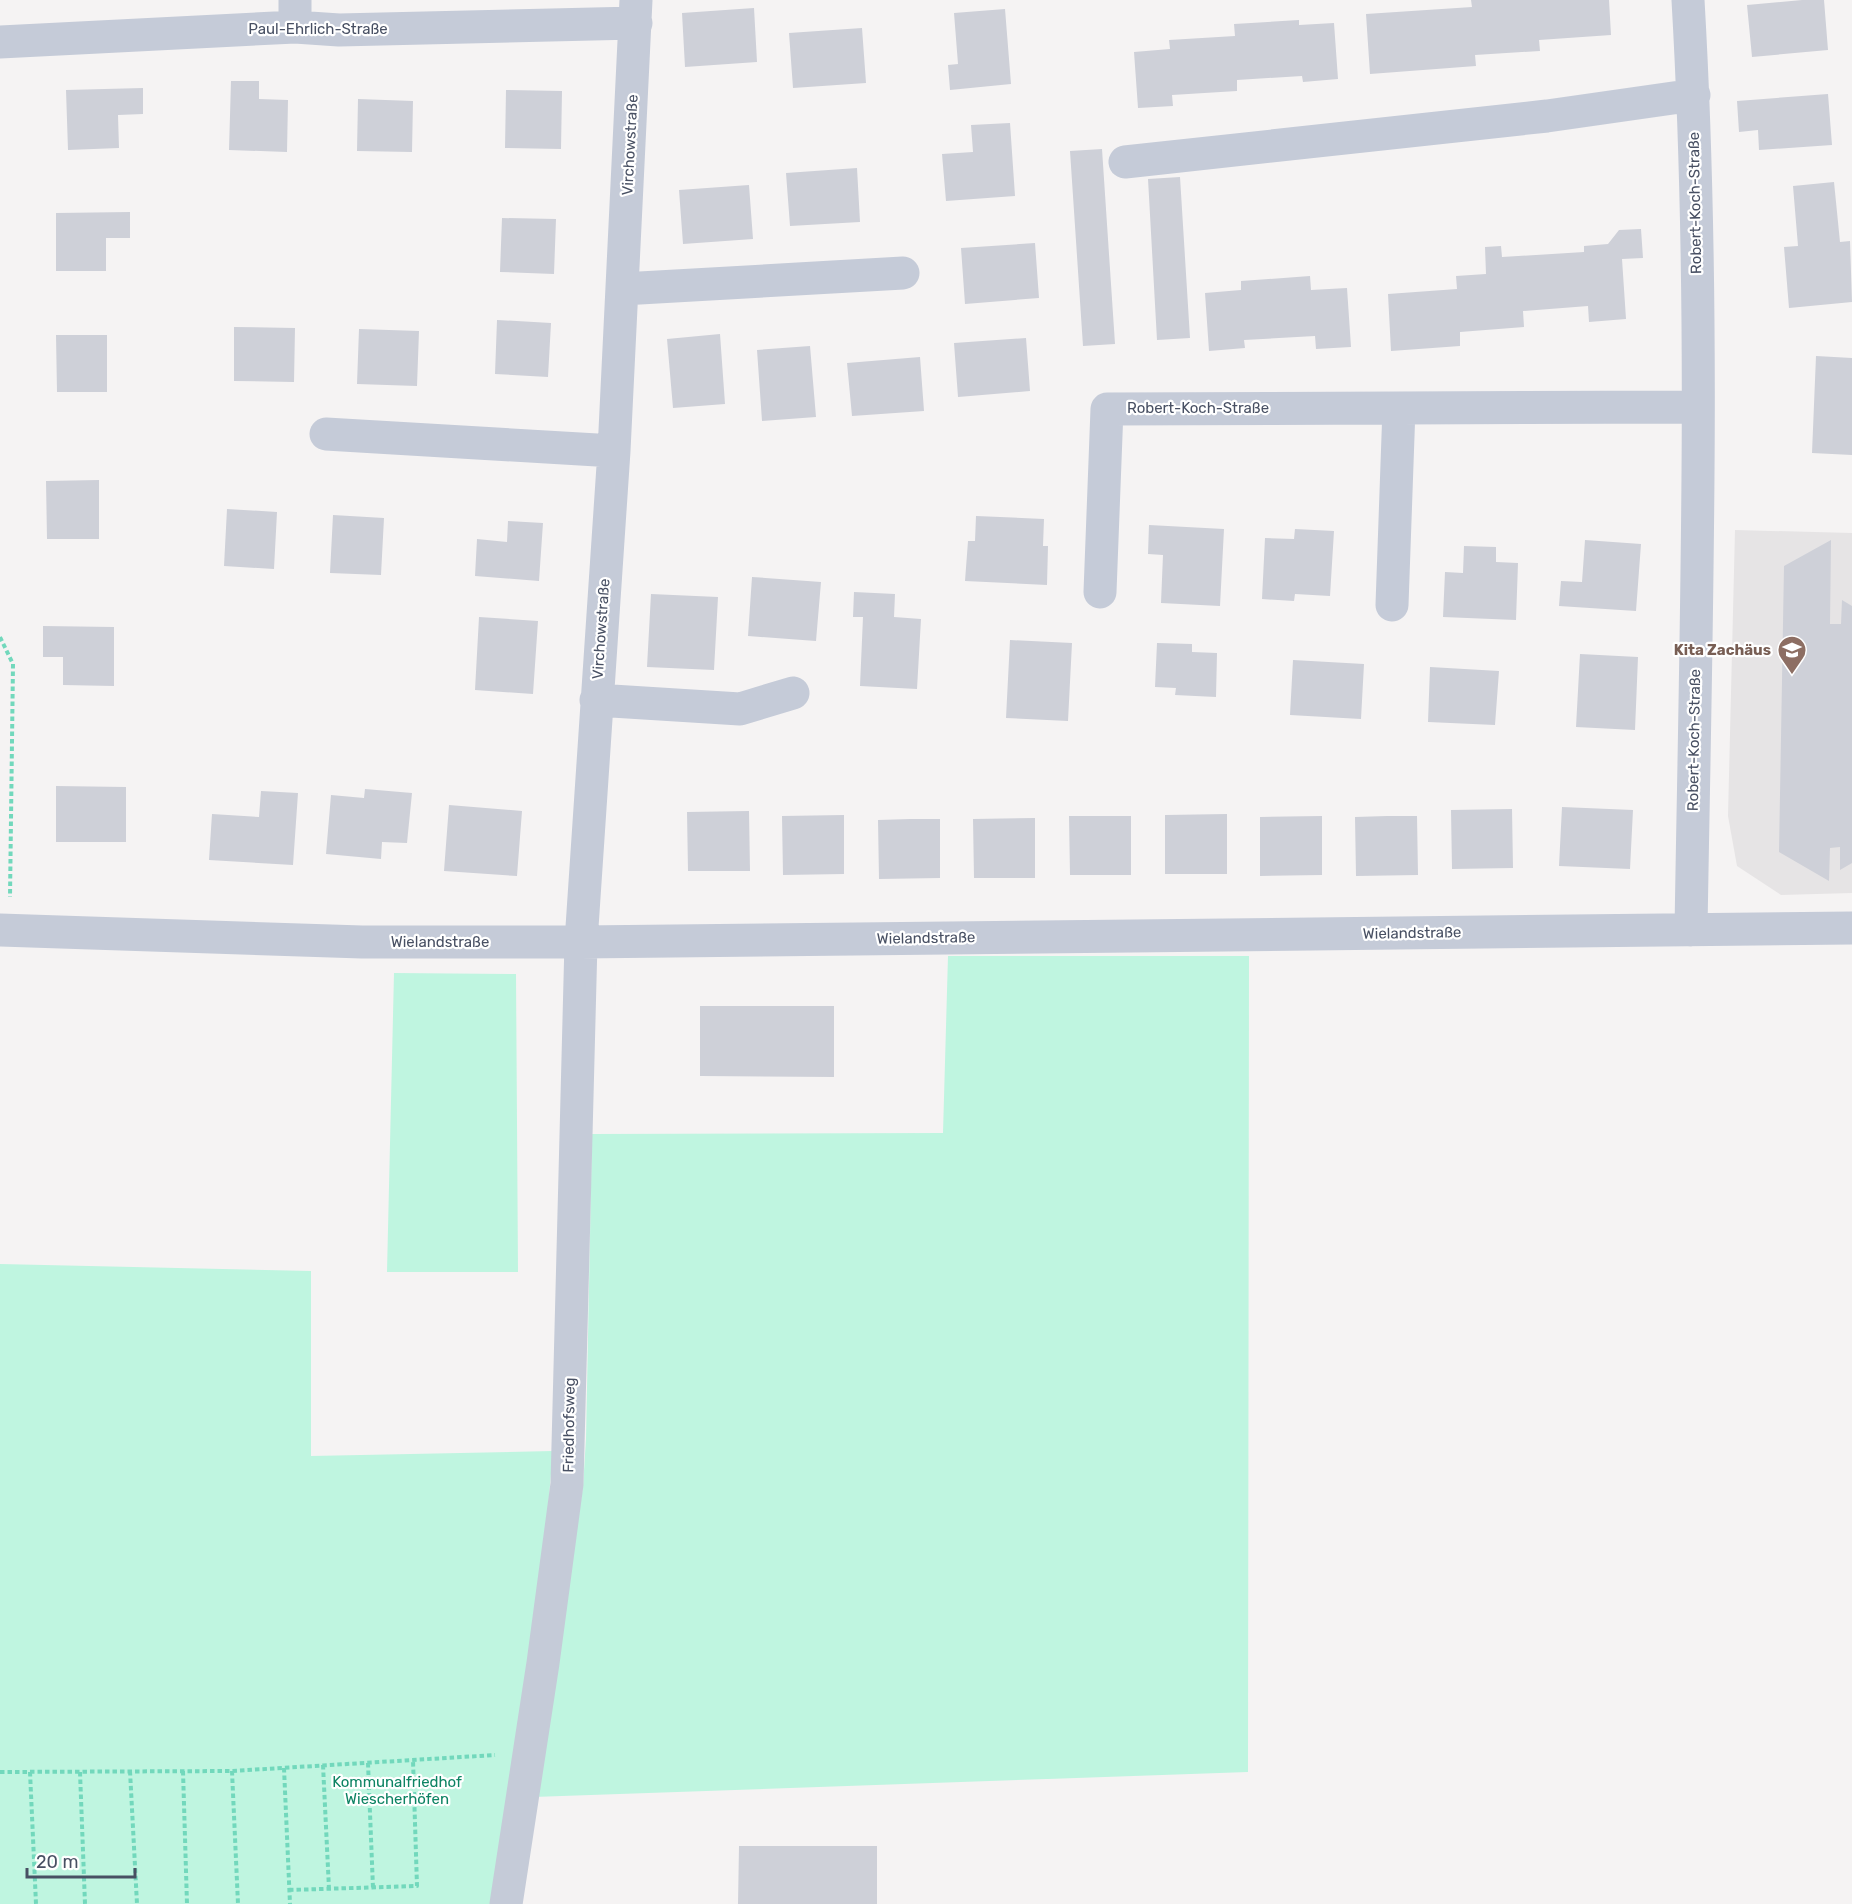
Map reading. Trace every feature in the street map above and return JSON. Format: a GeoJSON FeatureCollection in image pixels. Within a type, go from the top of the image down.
{"type":"FeatureCollection","features":[{"type":"Feature","properties":{"kind":"street","name":"Robert-Koch-Straße"},"geometry":{"type":"LineString","coordinates":[[1688,0],[1694,95],[1698,407],[1691,930]]}},
{"type":"Feature","properties":{"kind":"street","name":"Paul-Ehrlich-Straße"},"geometry":{"type":"LineString","coordinates":[[0,42],[295,14],[339,30],[636,11]]}},
{"type":"Feature","properties":{"kind":"street","name":"Virchowstraße"},"geometry":{"type":"LineString","coordinates":[[581,942],[614,451],[636,11]]}},
{"type":"Feature","properties":{"kind":"street"},"geometry":{"type":"LineString","coordinates":[[1125,162],[1547,117],[1694,95]]}},
{"type":"Feature","properties":{"kind":"street"},"geometry":{"type":"LineString","coordinates":[[622,290],[903,273]]}},
{"type":"Feature","properties":{"kind":"street","name":"Robert-Koch-Straße"},"geometry":{"type":"LineString","coordinates":[[1100,592],[1107,409],[1698,407]]}},
{"type":"Feature","properties":{"kind":"street"},"geometry":{"type":"LineString","coordinates":[[1392,605],[1399,408]]}},
{"type":"Feature","properties":{"kind":"street"},"geometry":{"type":"LineString","coordinates":[[326,434],[614,451]]}},
{"type":"Feature","properties":{"kind":"street","name":"Virchowstraße"},"geometry":{"type":"LineString","coordinates":[[596,700],[740,708],[793,693]]}},
{"type":"Feature","properties":{"kind":"street","name":"Wielandstraße"},"geometry":{"type":"LineString","coordinates":[[5,931],[362,942],[581,942],[1852,928]]}},
{"type":"Feature","properties":{"kind":"street","name":"Friedhofsweg"},"geometry":{"type":"LineString","coordinates":[[506,1904],[567,1484],[581,942]]}},
{"type":"Feature","properties":{"kind":"path"},"geometry":{"type":"LineString","coordinates":[[0,637],[13,664],[5,931]]}},
{"type":"Feature","properties":{"kind":"path"},"geometry":{"type":"LineString","coordinates":[[0,1772],[232,1771],[529,1753]]}},
{"type":"Feature","properties":{"kind":"path"},"geometry":{"type":"LineString","coordinates":[[289,1890],[417,1886],[413,1760]]}},
{"type":"Feature","properties":{"kind":"path"},"geometry":{"type":"LineString","coordinates":[[368,1762],[373,1888]]}},
{"type":"Feature","properties":{"kind":"path"},"geometry":{"type":"LineString","coordinates":[[323,1765],[329,1889]]}},
{"type":"Feature","properties":{"kind":"path"},"geometry":{"type":"LineString","coordinates":[[284,1768],[290,1904]]}},
{"type":"Feature","properties":{"kind":"path"},"geometry":{"type":"LineString","coordinates":[[183,1771],[187,1904]]}},
{"type":"Feature","properties":{"kind":"path"},"geometry":{"type":"LineString","coordinates":[[232,1771],[238,1904]]}},
{"type":"Feature","properties":{"kind":"path"},"geometry":{"type":"LineString","coordinates":[[30,1772],[36,1904]]}},
{"type":"Feature","properties":{"kind":"path"},"geometry":{"type":"LineString","coordinates":[[80,1772],[85,1904]]}},
{"type":"Feature","properties":{"kind":"path"},"geometry":{"type":"LineString","coordinates":[[130,1772],[137,1904]]}},
{"type":"Feature","properties":{"kind":"shaded area","name":"Kita Zachäus"},"geometry":{"type":"Polygon","coordinates":[[[1735,530],[1852,533],[1852,893],[1781,895],[1737,866],[1728,816],[1735,530]]]}},
{"type":"Feature","properties":{"kind":"green space"},"geometry":{"type":"Polygon","coordinates":[[[948,956],[1249,956],[1248,1772],[533,1797],[583,1487],[592,1134],[943,1133],[948,956]]]}},
{"type":"Feature","properties":{"kind":"green space"},"geometry":{"type":"Polygon","coordinates":[[[394,973],[516,974],[518,1272],[387,1272],[394,973]]]}},
{"type":"Feature","properties":{"kind":"green space","name":"Kommunalfriedhof Wiescherhöfen"},"geometry":{"type":"Polygon","coordinates":[[[0,1264],[311,1271],[311,1456],[553,1451],[533,1680],[495,1904],[0,1904],[0,1264]]]}},
{"type":"Feature","properties":{"kind":"building"},"geometry":{"type":"Polygon","coordinates":[[[1471,0],[1609,0],[1611,35],[1539,40],[1540,51],[1475,55],[1476,66],[1370,74],[1366,14],[1472,7],[1471,0]]]}},
{"type":"Feature","properties":{"kind":"building"},"geometry":{"type":"Polygon","coordinates":[[[1824,0],[1828,50],[1752,57],[1747,5],[1824,0]]]}},
{"type":"Feature","properties":{"kind":"building"},"geometry":{"type":"Polygon","coordinates":[[[754,8],[757,62],[685,67],[682,13],[754,8]]]}},
{"type":"Feature","properties":{"kind":"building"},"geometry":{"type":"Polygon","coordinates":[[[1005,9],[1011,84],[950,90],[948,65],[958,64],[954,13],[1005,9]]]}},
{"type":"Feature","properties":{"kind":"building"},"geometry":{"type":"Polygon","coordinates":[[[1299,20],[1299,25],[1334,23],[1338,79],[1303,82],[1302,76],[1237,80],[1237,91],[1172,95],[1173,106],[1138,108],[1134,52],[1170,49],[1169,40],[1235,36],[1234,24],[1299,20]]]}},
{"type":"Feature","properties":{"kind":"building"},"geometry":{"type":"Polygon","coordinates":[[[862,28],[866,83],[793,88],[789,33],[862,28]]]}},
{"type":"Feature","properties":{"kind":"building"},"geometry":{"type":"Polygon","coordinates":[[[231,81],[259,81],[259,99],[288,100],[287,152],[229,150],[231,81]]]}},
{"type":"Feature","properties":{"kind":"building"},"geometry":{"type":"Polygon","coordinates":[[[143,88],[143,114],[118,115],[119,148],[68,150],[66,90],[143,88]]]}},
{"type":"Feature","properties":{"kind":"building"},"geometry":{"type":"Polygon","coordinates":[[[506,90],[562,91],[561,149],[505,148],[506,90]]]}},
{"type":"Feature","properties":{"kind":"building"},"geometry":{"type":"Polygon","coordinates":[[[1828,94],[1832,145],[1759,150],[1758,130],[1739,132],[1737,101],[1828,94]]]}},
{"type":"Feature","properties":{"kind":"building"},"geometry":{"type":"Polygon","coordinates":[[[358,99],[413,101],[412,152],[357,151],[358,99]]]}},
{"type":"Feature","properties":{"kind":"building"},"geometry":{"type":"Polygon","coordinates":[[[1010,123],[1015,196],[946,201],[942,154],[973,152],[971,125],[1010,123]]]}},
{"type":"Feature","properties":{"kind":"building"},"geometry":{"type":"Polygon","coordinates":[[[1102,149],[1115,344],[1083,346],[1070,151],[1102,149]]]}},
{"type":"Feature","properties":{"kind":"building"},"geometry":{"type":"Polygon","coordinates":[[[857,168],[860,222],[790,226],[786,173],[857,168]]]}},
{"type":"Feature","properties":{"kind":"building"},"geometry":{"type":"Polygon","coordinates":[[[1180,177],[1190,338],[1157,340],[1148,179],[1180,177]]]}},
{"type":"Feature","properties":{"kind":"building"},"geometry":{"type":"Polygon","coordinates":[[[1834,182],[1840,242],[1850,241],[1852,302],[1789,308],[1784,247],[1798,246],[1793,186],[1834,182]]]}},
{"type":"Feature","properties":{"kind":"building"},"geometry":{"type":"Polygon","coordinates":[[[749,185],[753,239],[683,244],[679,190],[749,185]]]}},
{"type":"Feature","properties":{"kind":"building"},"geometry":{"type":"Polygon","coordinates":[[[130,212],[130,238],[106,238],[106,271],[56,271],[56,213],[130,212]]]}},
{"type":"Feature","properties":{"kind":"building"},"geometry":{"type":"Polygon","coordinates":[[[502,218],[556,219],[554,274],[500,272],[502,218]]]}},
{"type":"Feature","properties":{"kind":"building"},"geometry":{"type":"Polygon","coordinates":[[[1641,229],[1643,258],[1622,259],[1626,319],[1589,322],[1588,306],[1523,311],[1524,327],[1460,332],[1460,346],[1391,351],[1388,294],[1457,289],[1456,276],[1486,274],[1485,247],[1501,246],[1502,257],[1584,252],[1584,246],[1608,244],[1619,230],[1641,229]]]}},
{"type":"Feature","properties":{"kind":"building"},"geometry":{"type":"Polygon","coordinates":[[[1035,243],[1039,298],[965,304],[961,248],[1035,243]]]}},
{"type":"Feature","properties":{"kind":"building"},"geometry":{"type":"Polygon","coordinates":[[[1310,276],[1311,290],[1347,288],[1351,347],[1316,349],[1315,336],[1244,340],[1245,348],[1209,351],[1205,293],[1241,290],[1241,281],[1310,276]]]}},
{"type":"Feature","properties":{"kind":"building"},"geometry":{"type":"Polygon","coordinates":[[[497,320],[551,323],[548,377],[495,374],[497,320]]]}},
{"type":"Feature","properties":{"kind":"building"},"geometry":{"type":"Polygon","coordinates":[[[234,327],[295,328],[294,382],[234,381],[234,327]]]}},
{"type":"Feature","properties":{"kind":"building"},"geometry":{"type":"Polygon","coordinates":[[[359,329],[419,331],[417,386],[357,384],[359,329]]]}},
{"type":"Feature","properties":{"kind":"building"},"geometry":{"type":"Polygon","coordinates":[[[720,334],[725,404],[673,408],[667,339],[720,334]]]}},
{"type":"Feature","properties":{"kind":"building"},"geometry":{"type":"Polygon","coordinates":[[[56,335],[107,335],[107,392],[57,392],[56,335]]]}},
{"type":"Feature","properties":{"kind":"building"},"geometry":{"type":"Polygon","coordinates":[[[1026,338],[1030,391],[958,397],[954,343],[1026,338]]]}},
{"type":"Feature","properties":{"kind":"building"},"geometry":{"type":"Polygon","coordinates":[[[810,346],[816,417],[762,421],[757,350],[810,346]]]}},
{"type":"Feature","properties":{"kind":"building"},"geometry":{"type":"Polygon","coordinates":[[[1816,356],[1852,358],[1852,455],[1812,453],[1816,356]]]}},
{"type":"Feature","properties":{"kind":"building"},"geometry":{"type":"Polygon","coordinates":[[[920,357],[924,411],[852,416],[847,363],[920,357]]]}},
{"type":"Feature","properties":{"kind":"building"},"geometry":{"type":"Polygon","coordinates":[[[99,480],[99,539],[47,539],[46,481],[99,480]]]}},
{"type":"Feature","properties":{"kind":"building"},"geometry":{"type":"Polygon","coordinates":[[[227,509],[277,512],[274,569],[224,566],[227,509]]]}},
{"type":"Feature","properties":{"kind":"building"},"geometry":{"type":"Polygon","coordinates":[[[333,515],[384,518],[381,575],[330,573],[333,515]]]}},
{"type":"Feature","properties":{"kind":"building"},"geometry":{"type":"Polygon","coordinates":[[[976,516],[1044,519],[1043,546],[1048,546],[1047,585],[965,581],[968,541],[975,541],[976,516]]]}},
{"type":"Feature","properties":{"kind":"building"},"geometry":{"type":"Polygon","coordinates":[[[508,521],[543,523],[539,581],[475,576],[477,539],[507,542],[508,521]]]}},
{"type":"Feature","properties":{"kind":"building"},"geometry":{"type":"Polygon","coordinates":[[[1149,525],[1224,529],[1220,606],[1161,603],[1163,555],[1148,554],[1149,525]]]}},
{"type":"Feature","properties":{"kind":"building"},"geometry":{"type":"Polygon","coordinates":[[[1295,529],[1334,531],[1330,596],[1295,594],[1294,601],[1262,599],[1265,538],[1294,539],[1295,529]]]}},
{"type":"Feature","properties":{"kind":"building"},"geometry":{"type":"Polygon","coordinates":[[[1585,540],[1641,544],[1636,611],[1559,606],[1561,581],[1582,582],[1585,540]]]}},
{"type":"Feature","properties":{"kind":"building"},"geometry":{"type":"Polygon","coordinates":[[[1831,540],[1830,624],[1841,624],[1842,600],[1852,606],[1852,863],[1840,870],[1840,847],[1830,848],[1829,881],[1779,852],[1784,566],[1831,540]]]}},
{"type":"Feature","properties":{"kind":"building"},"geometry":{"type":"Polygon","coordinates":[[[1464,546],[1496,547],[1496,562],[1518,563],[1516,620],[1443,617],[1445,572],[1463,573],[1464,546]]]}},
{"type":"Feature","properties":{"kind":"building"},"geometry":{"type":"Polygon","coordinates":[[[752,577],[821,582],[816,641],[748,636],[752,577]]]}},
{"type":"Feature","properties":{"kind":"building"},"geometry":{"type":"Polygon","coordinates":[[[854,592],[895,594],[894,617],[921,619],[917,689],[860,686],[863,617],[853,617],[854,592]]]}},
{"type":"Feature","properties":{"kind":"building"},"geometry":{"type":"Polygon","coordinates":[[[651,594],[718,597],[714,670],[647,667],[651,594]]]}},
{"type":"Feature","properties":{"kind":"building"},"geometry":{"type":"Polygon","coordinates":[[[479,617],[538,621],[533,694],[475,690],[479,617]]]}},
{"type":"Feature","properties":{"kind":"building"},"geometry":{"type":"Polygon","coordinates":[[[43,626],[114,627],[114,686],[63,685],[63,657],[43,657],[43,626]]]}},
{"type":"Feature","properties":{"kind":"building"},"geometry":{"type":"Polygon","coordinates":[[[1010,640],[1072,643],[1068,721],[1006,718],[1010,640]]]}},
{"type":"Feature","properties":{"kind":"building"},"geometry":{"type":"Polygon","coordinates":[[[1157,643],[1192,644],[1192,652],[1217,653],[1216,697],[1175,695],[1176,688],[1155,687],[1157,643]]]}},
{"type":"Feature","properties":{"kind":"building"},"geometry":{"type":"Polygon","coordinates":[[[1580,654],[1638,657],[1635,730],[1576,727],[1580,654]]]}},
{"type":"Feature","properties":{"kind":"building"},"geometry":{"type":"Polygon","coordinates":[[[1293,660],[1364,664],[1361,719],[1290,715],[1293,660]]]}},
{"type":"Feature","properties":{"kind":"building"},"geometry":{"type":"Polygon","coordinates":[[[1430,667],[1499,671],[1495,725],[1428,722],[1430,667]]]}},
{"type":"Feature","properties":{"kind":"building"},"geometry":{"type":"Polygon","coordinates":[[[56,786],[126,787],[126,842],[56,842],[56,786]]]}},
{"type":"Feature","properties":{"kind":"building"},"geometry":{"type":"Polygon","coordinates":[[[365,789],[412,793],[407,843],[382,842],[381,859],[326,854],[331,795],[364,798],[365,789]]]}},
{"type":"Feature","properties":{"kind":"building"},"geometry":{"type":"Polygon","coordinates":[[[261,791],[298,793],[293,865],[209,860],[212,814],[259,817],[261,791]]]}},
{"type":"Feature","properties":{"kind":"building"},"geometry":{"type":"Polygon","coordinates":[[[449,805],[522,811],[517,876],[444,871],[449,805]]]}},
{"type":"Feature","properties":{"kind":"building"},"geometry":{"type":"Polygon","coordinates":[[[1562,807],[1633,810],[1630,869],[1559,866],[1562,807]]]}},
{"type":"Feature","properties":{"kind":"building"},"geometry":{"type":"Polygon","coordinates":[[[1512,809],[1513,868],[1452,869],[1451,810],[1512,809]]]}},
{"type":"Feature","properties":{"kind":"building"},"geometry":{"type":"Polygon","coordinates":[[[749,811],[750,871],[688,871],[687,812],[749,811]]]}},
{"type":"Feature","properties":{"kind":"building"},"geometry":{"type":"Polygon","coordinates":[[[1227,814],[1227,874],[1165,874],[1165,815],[1227,814]]]}},
{"type":"Feature","properties":{"kind":"building"},"geometry":{"type":"Polygon","coordinates":[[[844,815],[844,874],[783,875],[782,816],[844,815]]]}},
{"type":"Feature","properties":{"kind":"building"},"geometry":{"type":"Polygon","coordinates":[[[1069,816],[1131,816],[1131,875],[1070,875],[1069,816]]]}},
{"type":"Feature","properties":{"kind":"building"},"geometry":{"type":"Polygon","coordinates":[[[1322,816],[1322,875],[1260,876],[1260,817],[1322,816]]]}},
{"type":"Feature","properties":{"kind":"building"},"geometry":{"type":"Polygon","coordinates":[[[1417,816],[1418,875],[1356,876],[1355,817],[1417,816]]]}},
{"type":"Feature","properties":{"kind":"building"},"geometry":{"type":"Polygon","coordinates":[[[1035,818],[1035,878],[974,878],[973,819],[1035,818]]]}},
{"type":"Feature","properties":{"kind":"building"},"geometry":{"type":"Polygon","coordinates":[[[940,819],[940,878],[879,879],[878,820],[940,819]]]}},
{"type":"Feature","properties":{"kind":"building"},"geometry":{"type":"Polygon","coordinates":[[[700,1006],[834,1006],[834,1077],[700,1076],[700,1006]]]}},
{"type":"Feature","properties":{"kind":"building"},"geometry":{"type":"Polygon","coordinates":[[[739,1846],[877,1846],[877,1904],[738,1904],[739,1846]]]}},
{"type":"Feature","properties":{"kind":"place","name":"Kita Zachäus"},"geometry":{"type":"Point","coordinates":[1792,676]}}]}
